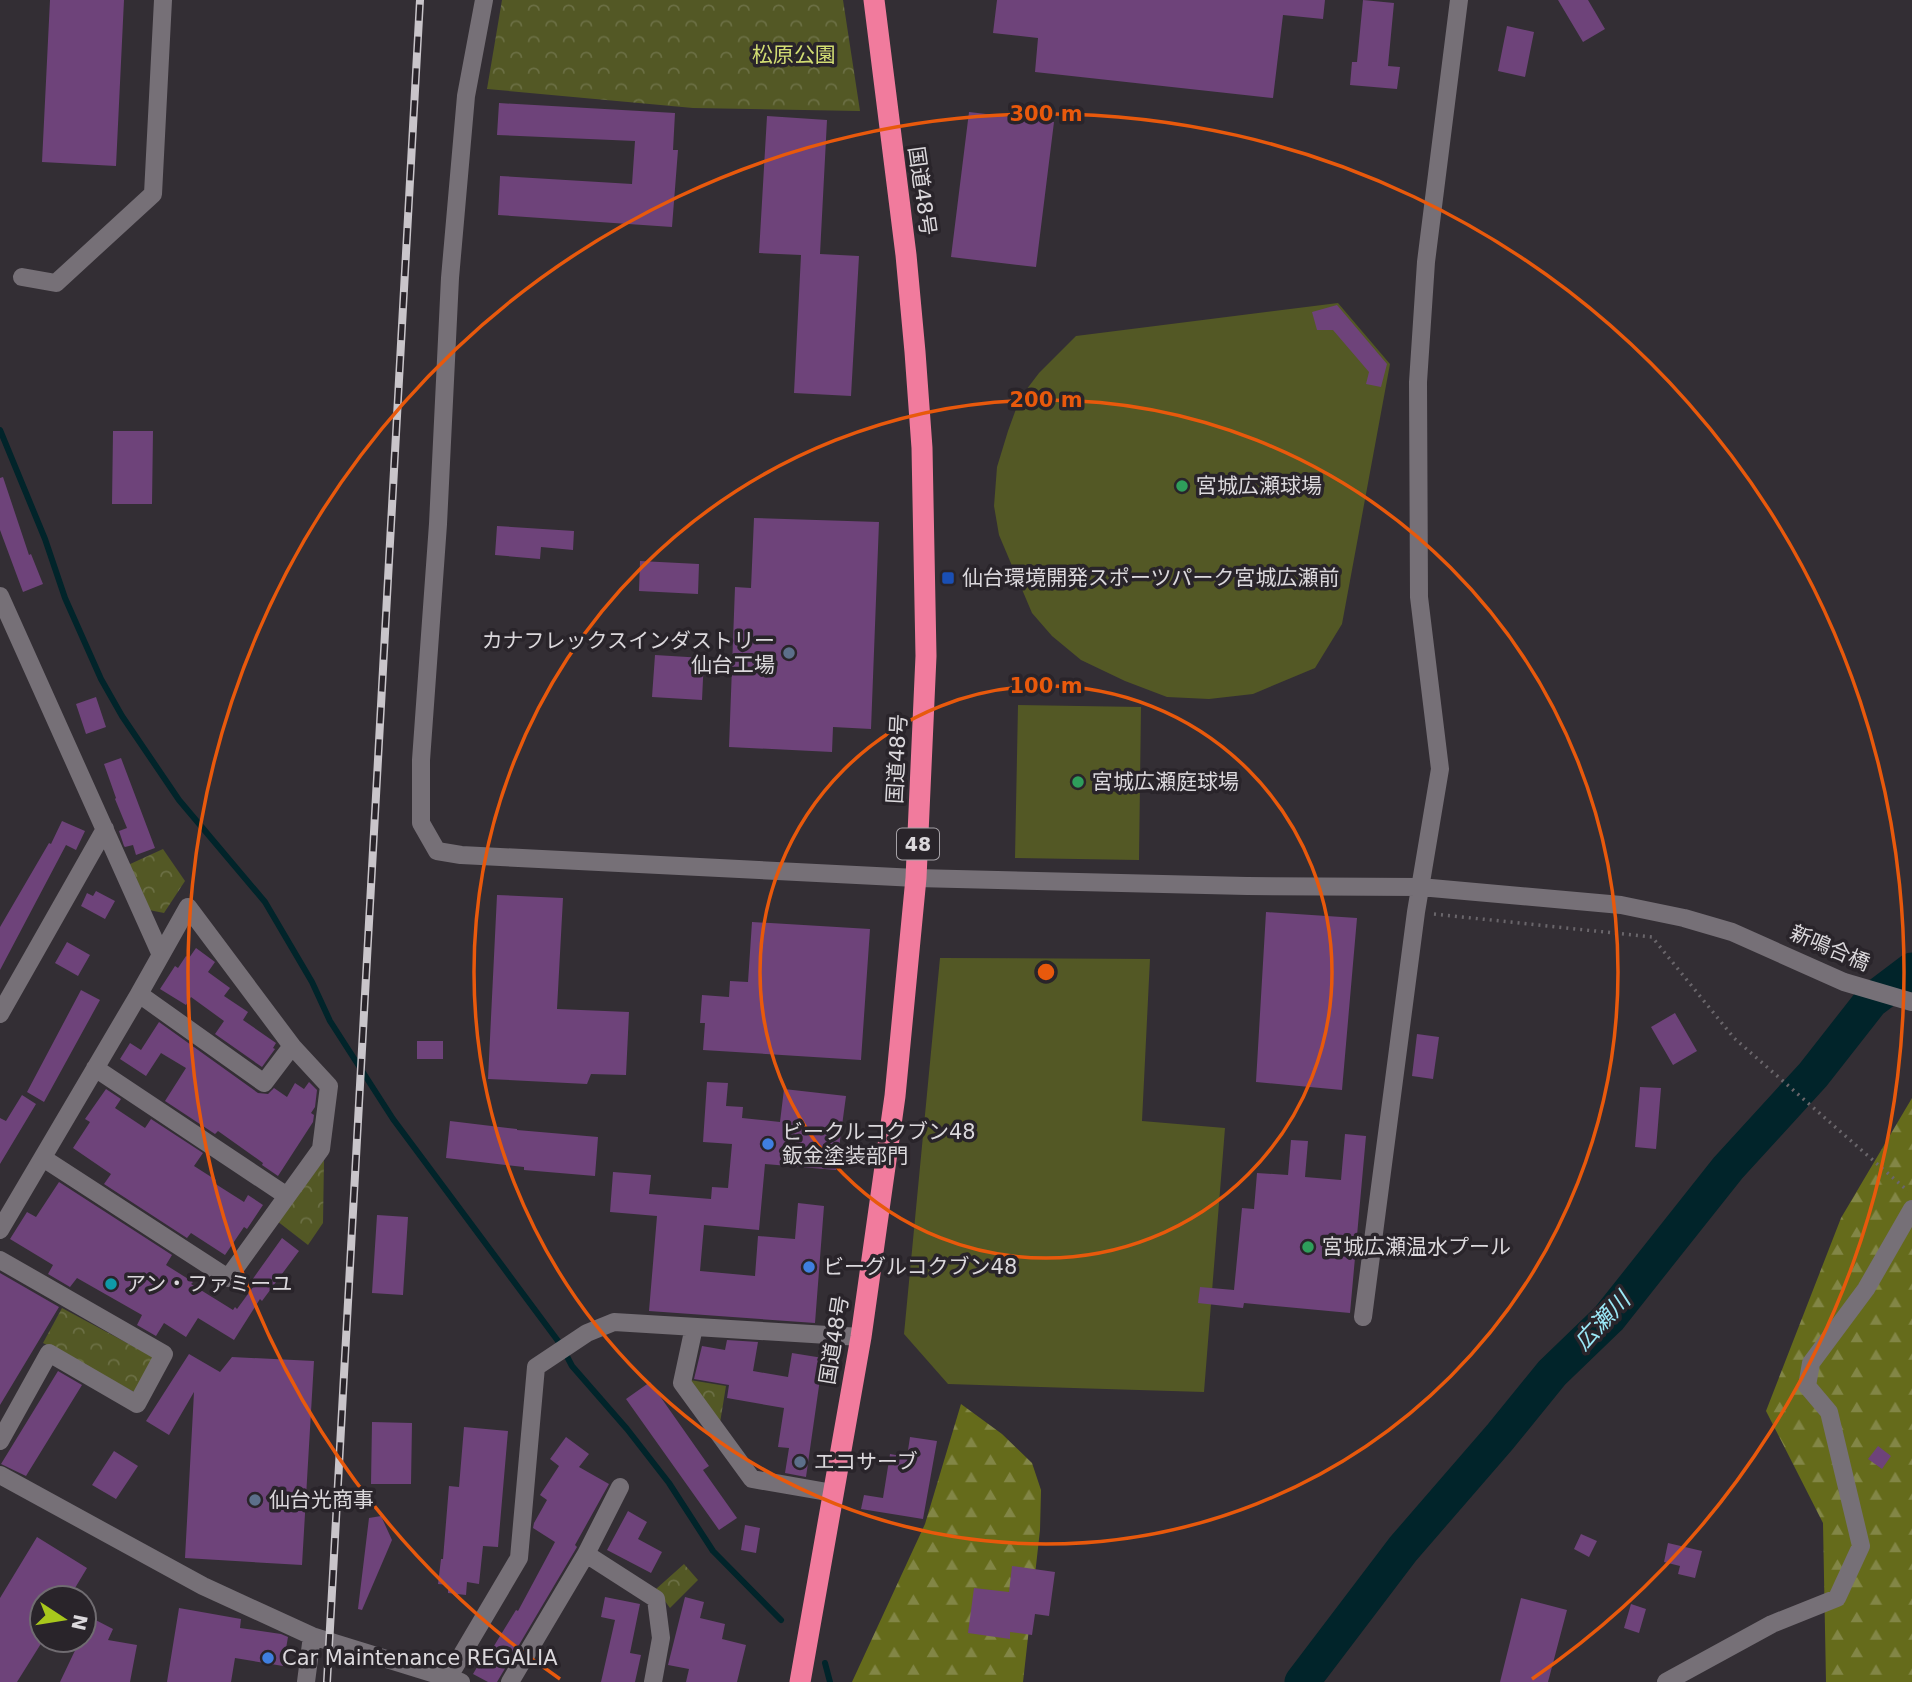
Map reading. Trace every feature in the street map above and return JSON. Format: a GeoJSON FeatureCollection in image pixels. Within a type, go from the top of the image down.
{"type":"FeatureCollection","features":[{"type":"Feature","properties":{"kind":"highway","name":"国道48号"},"geometry":{"type":"LineString","coordinates":[[800,1682],[861,1337],[895,1096],[916,878],[926,656],[922,448],[906,255],[874,0]]}},
{"type":"Feature","properties":{"kind":"street"},"geometry":{"type":"LineString","coordinates":[[22,277],[56,283],[153,194],[163,0]]}},
{"type":"Feature","properties":{"kind":"street","name":"新鳴合橋"},"geometry":{"type":"LineString","coordinates":[[484,0],[466,96],[450,278],[438,524],[421,760],[421,823],[437,851],[461,855],[916,878],[1420,887],[1621,905],[1684,918],[1732,932],[1844,982],[1912,1002]]}},
{"type":"Feature","properties":{"kind":"street"},"geometry":{"type":"LineString","coordinates":[[1363,1317],[1416,912],[1440,769],[1419,597],[1418,382],[1426,262],[1459,0]]}},
{"type":"Feature","properties":{"kind":"street"},"geometry":{"type":"LineString","coordinates":[[0,596],[161,955]]}},
{"type":"Feature","properties":{"kind":"street"},"geometry":{"type":"LineString","coordinates":[[0,1014],[104,829]]}},
{"type":"Feature","properties":{"kind":"street"},"geometry":{"type":"LineString","coordinates":[[0,1230],[188,907],[292,1046],[329,1086],[321,1149],[228,1278],[43,1158]]}},
{"type":"Feature","properties":{"kind":"street"},"geometry":{"type":"LineString","coordinates":[[139,994],[264,1083],[292,1046]]}},
{"type":"Feature","properties":{"kind":"street"},"geometry":{"type":"LineString","coordinates":[[95,1068],[287,1196]]}},
{"type":"Feature","properties":{"kind":"street"},"geometry":{"type":"LineString","coordinates":[[1666,1682],[1772,1624],[1837,1598],[1861,1546],[1829,1412],[1807,1386],[1811,1363],[1866,1289],[1912,1209]]}},
{"type":"Feature","properties":{"kind":"street"},"geometry":{"type":"LineString","coordinates":[[0,1260],[164,1354],[137,1404],[49,1353],[0,1441]]}},
{"type":"Feature","properties":{"kind":"street"},"geometry":{"type":"LineString","coordinates":[[0,1475],[203,1586],[312,1636],[455,1680],[519,1558],[536,1367],[587,1333],[614,1322],[861,1337]]}},
{"type":"Feature","properties":{"kind":"street"},"geometry":{"type":"LineString","coordinates":[[694,1327],[682,1384],[752,1479],[833,1493]]}},
{"type":"Feature","properties":{"kind":"street"},"geometry":{"type":"LineString","coordinates":[[510,1682],[586,1554],[620,1487]]}},
{"type":"Feature","properties":{"kind":"street"},"geometry":{"type":"LineString","coordinates":[[586,1554],[656,1599],[661,1638],[653,1682]]}},
{"type":"Feature","properties":{"kind":"street"},"geometry":{"type":"LineString","coordinates":[[306,1682],[312,1636]]}},
{"type":"Feature","properties":{"kind":"path"},"geometry":{"type":"LineString","coordinates":[[1416,912],[1652,937],[1734,1038],[1912,1195]]}},
{"type":"Feature","properties":{"kind":"green space","name":"松原公園"},"geometry":{"type":"Polygon","coordinates":[[[502,0],[843,0],[860,111],[693,108],[487,89],[502,0]]]}},
{"type":"Feature","properties":{"kind":"green space","name":"宮城広瀬球場"},"geometry":{"type":"Polygon","coordinates":[[[1338,303],[1390,364],[1342,624],[1315,668],[1253,694],[1209,699],[1167,697],[1081,660],[1052,636],[1032,613],[999,535],[994,506],[997,467],[1020,398],[1039,373],[1076,336],[1338,303]]]}},
{"type":"Feature","properties":{"kind":"green space","name":"宮城広瀬庭球場"},"geometry":{"type":"Polygon","coordinates":[[[1018,705],[1141,707],[1139,860],[1015,858],[1018,705]]]}},
{"type":"Feature","properties":{"kind":"green space"},"geometry":{"type":"Polygon","coordinates":[[[163,849],[185,881],[164,913],[149,910],[128,865],[163,849]]]}},
{"type":"Feature","properties":{"kind":"green space"},"geometry":{"type":"Polygon","coordinates":[[[940,958],[1150,959],[1142,1121],[1225,1128],[1204,1392],[948,1384],[904,1334],[940,958]]]}},
{"type":"Feature","properties":{"kind":"green space"},"geometry":{"type":"Polygon","coordinates":[[[1912,1098],[1912,1682],[1826,1682],[1823,1523],[1766,1411],[1841,1218],[1912,1098]]]}},
{"type":"Feature","properties":{"kind":"green space"},"geometry":{"type":"Polygon","coordinates":[[[324,1160],[323,1223],[308,1245],[277,1221],[324,1160]]]}},
{"type":"Feature","properties":{"kind":"green space"},"geometry":{"type":"Polygon","coordinates":[[[62,1308],[155,1358],[136,1393],[43,1343],[62,1308]]]}},
{"type":"Feature","properties":{"kind":"green space"},"geometry":{"type":"Polygon","coordinates":[[[690,1380],[726,1386],[719,1429],[690,1380]]]}},
{"type":"Feature","properties":{"kind":"green space"},"geometry":{"type":"Polygon","coordinates":[[[961,1404],[1002,1434],[1032,1463],[1041,1490],[1040,1530],[1023,1682],[852,1682],[925,1524],[961,1404]]]}},
{"type":"Feature","properties":{"kind":"green space"},"geometry":{"type":"Polygon","coordinates":[[[684,1564],[698,1580],[670,1608],[656,1589],[684,1564]]]}},
{"type":"Feature","properties":{"kind":"building"},"geometry":{"type":"Polygon","coordinates":[[[50,0],[124,0],[116,166],[42,162],[50,0]]]}},
{"type":"Feature","properties":{"kind":"building"},"geometry":{"type":"Polygon","coordinates":[[[997,0],[1325,0],[1323,19],[1283,15],[1273,98],[1035,72],[1038,38],[993,33],[997,0]]]}},
{"type":"Feature","properties":{"kind":"building"},"geometry":{"type":"Polygon","coordinates":[[[1363,0],[1394,3],[1388,66],[1400,67],[1397,89],[1350,85],[1352,62],[1357,62],[1363,0]]]}},
{"type":"Feature","properties":{"kind":"building"},"geometry":{"type":"Polygon","coordinates":[[[1558,0],[1588,0],[1605,29],[1583,42],[1558,0]]]}},
{"type":"Feature","properties":{"kind":"building"},"geometry":{"type":"Polygon","coordinates":[[[1507,26],[1534,32],[1525,77],[1498,71],[1507,26]]]}},
{"type":"Feature","properties":{"kind":"building"},"geometry":{"type":"Polygon","coordinates":[[[499,103],[675,113],[673,150],[678,150],[672,227],[498,215],[500,176],[632,184],[635,141],[497,135],[499,103]]]}},
{"type":"Feature","properties":{"kind":"building"},"geometry":{"type":"Polygon","coordinates":[[[969,112],[1054,122],[1036,267],[951,257],[969,112]]]}},
{"type":"Feature","properties":{"kind":"building"},"geometry":{"type":"Polygon","coordinates":[[[767,116],[827,120],[820,254],[859,256],[851,396],[794,393],[801,255],[759,253],[767,116]]]}},
{"type":"Feature","properties":{"kind":"building"},"geometry":{"type":"Polygon","coordinates":[[[1337,305],[1387,364],[1381,387],[1366,384],[1369,372],[1333,330],[1317,330],[1312,312],[1337,305]]]}},
{"type":"Feature","properties":{"kind":"building"},"geometry":{"type":"Polygon","coordinates":[[[113,431],[153,431],[152,504],[112,504],[113,431]]]}},
{"type":"Feature","properties":{"kind":"building"},"geometry":{"type":"Polygon","coordinates":[[[3,477],[29,555],[31,554],[43,584],[23,592],[0,530],[0,478],[3,477]]]}},
{"type":"Feature","properties":{"kind":"building"},"geometry":{"type":"Polygon","coordinates":[[[754,518],[879,522],[871,729],[833,727],[832,752],[729,747],[735,587],[751,588],[754,518]]]}},
{"type":"Feature","properties":{"kind":"building"},"geometry":{"type":"Polygon","coordinates":[[[497,526],[574,531],[573,550],[541,547],[540,559],[495,555],[497,526]]]}},
{"type":"Feature","properties":{"kind":"building"},"geometry":{"type":"Polygon","coordinates":[[[640,561],[699,564],[698,594],[639,591],[640,561]]]}},
{"type":"Feature","properties":{"kind":"building"},"geometry":{"type":"Polygon","coordinates":[[[655,655],[704,658],[702,700],[652,697],[655,655]]]}},
{"type":"Feature","properties":{"kind":"building"},"geometry":{"type":"Polygon","coordinates":[[[96,697],[106,727],[86,734],[76,704],[96,697]]]}},
{"type":"Feature","properties":{"kind":"building"},"geometry":{"type":"Polygon","coordinates":[[[121,758],[155,848],[136,855],[133,845],[124,846],[119,831],[127,828],[104,764],[121,758]]]}},
{"type":"Feature","properties":{"kind":"building"},"geometry":{"type":"Polygon","coordinates":[[[62,821],[85,831],[76,850],[66,845],[0,970],[0,927],[49,843],[51,844],[62,821]]]}},
{"type":"Feature","properties":{"kind":"building"},"geometry":{"type":"Polygon","coordinates":[[[96,891],[115,901],[105,919],[81,906],[87,893],[93,896],[96,891]]]}},
{"type":"Feature","properties":{"kind":"building"},"geometry":{"type":"Polygon","coordinates":[[[497,895],[563,898],[557,1009],[629,1012],[626,1075],[591,1074],[587,1084],[488,1079],[497,895]]]}},
{"type":"Feature","properties":{"kind":"building"},"geometry":{"type":"Polygon","coordinates":[[[1266,912],[1357,918],[1342,1090],[1256,1082],[1266,912]]]}},
{"type":"Feature","properties":{"kind":"building"},"geometry":{"type":"Polygon","coordinates":[[[752,922],[870,929],[861,1060],[703,1050],[705,1023],[700,1023],[702,995],[729,997],[730,981],[748,982],[752,922]]]}},
{"type":"Feature","properties":{"kind":"building"},"geometry":{"type":"Polygon","coordinates":[[[67,942],[90,955],[78,976],[55,963],[67,942]]]}},
{"type":"Feature","properties":{"kind":"building"},"geometry":{"type":"Polygon","coordinates":[[[196,948],[215,962],[208,972],[230,988],[224,996],[248,1012],[243,1020],[276,1043],[273,1048],[275,1049],[262,1067],[215,1034],[224,1021],[191,997],[186,1005],[160,989],[175,966],[178,968],[196,948]]]}},
{"type":"Feature","properties":{"kind":"building"},"geometry":{"type":"Polygon","coordinates":[[[81,990],[100,1000],[44,1102],[27,1092],[81,990]]]}},
{"type":"Feature","properties":{"kind":"building"},"geometry":{"type":"Polygon","coordinates":[[[1675,1013],[1697,1051],[1673,1065],[1651,1027],[1675,1013]]]}},
{"type":"Feature","properties":{"kind":"building"},"geometry":{"type":"Polygon","coordinates":[[[159,1022],[258,1093],[268,1094],[274,1088],[287,1097],[295,1083],[304,1089],[309,1082],[317,1090],[315,1107],[311,1113],[314,1115],[313,1122],[278,1176],[218,1131],[215,1134],[165,1101],[186,1068],[161,1053],[146,1076],[120,1059],[130,1043],[141,1050],[159,1022]]]}},
{"type":"Feature","properties":{"kind":"building"},"geometry":{"type":"Polygon","coordinates":[[[1417,1034],[1439,1037],[1433,1079],[1412,1076],[1417,1034]]]}},
{"type":"Feature","properties":{"kind":"building"},"geometry":{"type":"Polygon","coordinates":[[[417,1041],[443,1041],[443,1059],[417,1059],[417,1041]]]}},
{"type":"Feature","properties":{"kind":"building"},"geometry":{"type":"Polygon","coordinates":[[[707,1082],[728,1083],[726,1106],[743,1107],[742,1118],[780,1122],[784,1089],[846,1096],[836,1170],[765,1164],[759,1230],[704,1225],[700,1271],[755,1276],[758,1236],[795,1239],[798,1203],[824,1206],[815,1323],[649,1311],[657,1216],[610,1212],[613,1172],[651,1175],[649,1194],[711,1199],[712,1187],[728,1188],[732,1144],[703,1142],[707,1082]]]}},
{"type":"Feature","properties":{"kind":"building"},"geometry":{"type":"Polygon","coordinates":[[[1640,1087],[1661,1088],[1656,1149],[1635,1147],[1640,1087]]]}},
{"type":"Feature","properties":{"kind":"building"},"geometry":{"type":"Polygon","coordinates":[[[106,1089],[121,1099],[115,1108],[145,1128],[151,1119],[203,1153],[194,1166],[216,1180],[214,1183],[244,1202],[248,1195],[263,1205],[225,1255],[191,1233],[187,1238],[104,1184],[111,1174],[73,1148],[90,1122],[85,1119],[106,1089]]]}},
{"type":"Feature","properties":{"kind":"building"},"geometry":{"type":"Polygon","coordinates":[[[22,1095],[36,1104],[0,1164],[0,1118],[6,1121],[22,1095]]]}},
{"type":"Feature","properties":{"kind":"building"},"geometry":{"type":"Polygon","coordinates":[[[450,1121],[598,1137],[595,1176],[524,1170],[524,1167],[446,1158],[450,1121]]]}},
{"type":"Feature","properties":{"kind":"building"},"geometry":{"type":"Polygon","coordinates":[[[1345,1134],[1366,1136],[1350,1313],[1244,1303],[1243,1308],[1198,1303],[1200,1287],[1234,1290],[1242,1208],[1254,1209],[1257,1173],[1288,1175],[1291,1140],[1308,1141],[1305,1177],[1341,1180],[1345,1134]]]}},
{"type":"Feature","properties":{"kind":"building"},"geometry":{"type":"Polygon","coordinates":[[[59,1182],[172,1255],[166,1265],[233,1310],[235,1307],[237,1309],[256,1283],[252,1280],[282,1238],[299,1251],[262,1301],[260,1299],[234,1340],[198,1318],[186,1337],[164,1323],[156,1336],[137,1325],[142,1315],[77,1278],[70,1287],[48,1274],[53,1265],[10,1239],[27,1212],[36,1217],[59,1182]]]}},
{"type":"Feature","properties":{"kind":"building"},"geometry":{"type":"Polygon","coordinates":[[[377,1215],[408,1217],[403,1295],[372,1293],[377,1215]]]}},
{"type":"Feature","properties":{"kind":"building"},"geometry":{"type":"Polygon","coordinates":[[[0,1273],[59,1307],[0,1405],[0,1273]]]}},
{"type":"Feature","properties":{"kind":"building"},"geometry":{"type":"Polygon","coordinates":[[[727,1340],[758,1342],[753,1371],[788,1377],[792,1353],[823,1358],[806,1477],[785,1473],[789,1448],[778,1447],[784,1408],[727,1398],[729,1385],[694,1379],[702,1346],[725,1350],[727,1340]]]}},
{"type":"Feature","properties":{"kind":"building"},"geometry":{"type":"Polygon","coordinates":[[[189,1354],[220,1372],[232,1357],[314,1361],[302,1565],[185,1558],[194,1392],[169,1435],[146,1421],[189,1354]]]}},
{"type":"Feature","properties":{"kind":"building"},"geometry":{"type":"Polygon","coordinates":[[[58,1371],[82,1385],[26,1476],[1,1464],[58,1371]]]}},
{"type":"Feature","properties":{"kind":"building"},"geometry":{"type":"Polygon","coordinates":[[[650,1382],[709,1466],[703,1470],[737,1518],[719,1530],[626,1399],[650,1382]]]}},
{"type":"Feature","properties":{"kind":"building"},"geometry":{"type":"Polygon","coordinates":[[[372,1422],[412,1423],[411,1484],[371,1484],[372,1422]]]}},
{"type":"Feature","properties":{"kind":"building"},"geometry":{"type":"Polygon","coordinates":[[[464,1427],[508,1431],[498,1547],[483,1546],[479,1584],[467,1582],[466,1595],[448,1593],[448,1585],[438,1584],[443,1559],[449,1486],[459,1487],[464,1427]]]}},
{"type":"Feature","properties":{"kind":"building"},"geometry":{"type":"Polygon","coordinates":[[[566,1437],[589,1454],[579,1467],[609,1484],[575,1545],[577,1547],[497,1682],[488,1682],[473,1674],[486,1652],[489,1654],[516,1610],[518,1611],[555,1542],[533,1528],[547,1500],[540,1495],[559,1466],[550,1459],[566,1437]]]}},
{"type":"Feature","properties":{"kind":"building"},"geometry":{"type":"Polygon","coordinates":[[[910,1437],[937,1441],[923,1519],[861,1509],[864,1495],[883,1498],[890,1454],[907,1457],[910,1437]]]}},
{"type":"Feature","properties":{"kind":"building"},"geometry":{"type":"Polygon","coordinates":[[[1878,1446],[1891,1456],[1882,1469],[1868,1459],[1878,1446]]]}},
{"type":"Feature","properties":{"kind":"building"},"geometry":{"type":"Polygon","coordinates":[[[114,1451],[138,1466],[116,1499],[92,1485],[114,1451]]]}},
{"type":"Feature","properties":{"kind":"building"},"geometry":{"type":"Polygon","coordinates":[[[628,1511],[647,1522],[638,1539],[662,1552],[651,1573],[607,1550],[628,1511]]]}},
{"type":"Feature","properties":{"kind":"building"},"geometry":{"type":"Polygon","coordinates":[[[381,1516],[392,1540],[362,1610],[358,1609],[369,1518],[381,1516]]]}},
{"type":"Feature","properties":{"kind":"building"},"geometry":{"type":"Polygon","coordinates":[[[745,1525],[760,1528],[756,1553],[741,1550],[745,1525]]]}},
{"type":"Feature","properties":{"kind":"building"},"geometry":{"type":"Polygon","coordinates":[[[1581,1534],[1597,1541],[1589,1557],[1574,1549],[1581,1534]]]}},
{"type":"Feature","properties":{"kind":"building"},"geometry":{"type":"Polygon","coordinates":[[[37,1537],[87,1568],[77,1584],[28,1584],[28,1654],[34,1654],[17,1682],[0,1682],[0,1598],[37,1537]]]}},
{"type":"Feature","properties":{"kind":"building"},"geometry":{"type":"Polygon","coordinates":[[[1668,1543],[1702,1551],[1695,1578],[1678,1574],[1680,1566],[1664,1562],[1668,1543]]]}},
{"type":"Feature","properties":{"kind":"building"},"geometry":{"type":"Polygon","coordinates":[[[1012,1566],[1055,1572],[1049,1616],[1035,1614],[1032,1635],[1010,1632],[1010,1639],[968,1633],[974,1588],[1009,1592],[1012,1566]]]}},
{"type":"Feature","properties":{"kind":"building"},"geometry":{"type":"Polygon","coordinates":[[[605,1597],[640,1604],[630,1653],[641,1655],[635,1682],[601,1682],[615,1620],[601,1617],[605,1597]]]}},
{"type":"Feature","properties":{"kind":"building"},"geometry":{"type":"Polygon","coordinates":[[[685,1597],[704,1602],[700,1618],[725,1624],[722,1639],[746,1645],[737,1682],[686,1682],[689,1669],[668,1665],[685,1597]]]}},
{"type":"Feature","properties":{"kind":"building"},"geometry":{"type":"Polygon","coordinates":[[[1521,1598],[1567,1610],[1548,1682],[1500,1682],[1521,1598]]]}},
{"type":"Feature","properties":{"kind":"building"},"geometry":{"type":"Polygon","coordinates":[[[1631,1604],[1646,1609],[1639,1633],[1624,1628],[1631,1604]]]}},
{"type":"Feature","properties":{"kind":"building"},"geometry":{"type":"Polygon","coordinates":[[[179,1608],[241,1619],[240,1628],[288,1637],[283,1666],[235,1658],[231,1682],[167,1682],[179,1608]]]}},
{"type":"Feature","properties":{"kind":"building"},"geometry":{"type":"Polygon","coordinates":[[[98,1621],[113,1629],[108,1640],[137,1645],[130,1682],[60,1682],[73,1654],[98,1654],[98,1621]]]}},
{"type":"Feature","properties":{"kind":"waterway"},"geometry":{"type":"LineString","coordinates":[[0,430],[45,539],[65,598],[101,679],[122,716],[179,800],[265,902],[312,982],[330,1021],[393,1119],[561,1345],[572,1366],[627,1429],[669,1483],[713,1551],[781,1620]]}},
{"type":"Feature","properties":{"kind":"waterway","name":"広瀬川"},"geometry":{"type":"LineString","coordinates":[[1302,1682],[1403,1549],[1552,1373],[1609,1318],[1728,1168],[1813,1075],[1871,1001],[1912,970]]}},
{"type":"Feature","properties":{"kind":"waterway"},"geometry":{"type":"LineString","coordinates":[[825,1663],[830,1682]]}},
{"type":"Feature","properties":{"kind":"railway"},"geometry":{"type":"LineString","coordinates":[[327,1682],[420,0]]}},
{"type":"Feature","properties":{"kind":"place","name":"宮城広瀬球場"},"geometry":{"type":"Point","coordinates":[1182,486]}},
{"type":"Feature","properties":{"kind":"place","name":"仙台環境開発スポーツパーク宮城広瀬前"},"geometry":{"type":"Point","coordinates":[948,578]}},
{"type":"Feature","properties":{"kind":"place","name":"カナフレックスインダストリー 仙台工場"},"geometry":{"type":"Point","coordinates":[789,653]}},
{"type":"Feature","properties":{"kind":"place","name":"宮城広瀬庭球場"},"geometry":{"type":"Point","coordinates":[1078,782]}},
{"type":"Feature","properties":{"kind":"place","name":"ビークルコクブン48 鈑金塗装部門"},"geometry":{"type":"Point","coordinates":[768,1144]}},
{"type":"Feature","properties":{"kind":"place","name":"宮城広瀬温水プール"},"geometry":{"type":"Point","coordinates":[1308,1247]}},
{"type":"Feature","properties":{"kind":"place","name":"ビーグルコクブン48"},"geometry":{"type":"Point","coordinates":[809,1267]}},
{"type":"Feature","properties":{"kind":"place","name":"アン・ファミーユ"},"geometry":{"type":"Point","coordinates":[111,1284]}},
{"type":"Feature","properties":{"kind":"place","name":"エコサーブ"},"geometry":{"type":"Point","coordinates":[800,1462]}},
{"type":"Feature","properties":{"kind":"place","name":"仙台光商事"},"geometry":{"type":"Point","coordinates":[255,1500]}},
{"type":"Feature","properties":{"kind":"place","name":"Car Maintenance REGALIA"},"geometry":{"type":"Point","coordinates":[268,1658]}}]}
